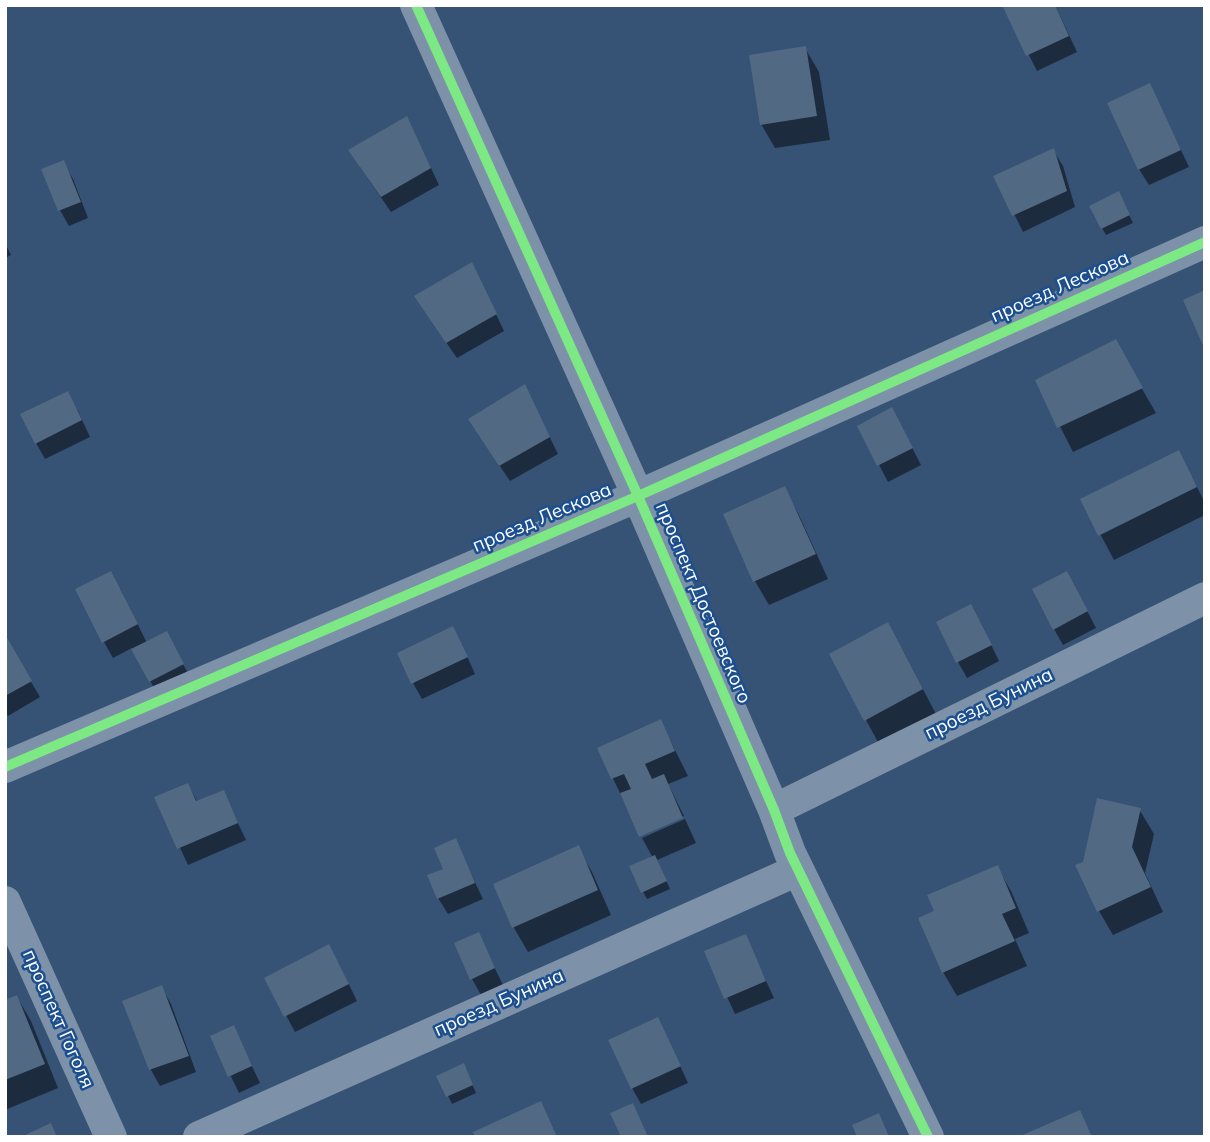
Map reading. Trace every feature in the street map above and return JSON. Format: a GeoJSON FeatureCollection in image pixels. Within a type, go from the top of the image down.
{"type":"FeatureCollection","features":[{"type":"Feature","properties":{"kind":"street","name":"проспект Достоевского"},"geometry":{"type":"LineString","coordinates":[[416,5],[638,496],[799,870],[928,1137]]}},
{"type":"Feature","properties":{"kind":"street","name":"проезд Лескова"},"geometry":{"type":"LineString","coordinates":[[5,767],[638,496],[1205,242]]}},
{"type":"Feature","properties":{"kind":"street","name":"проезд Бунина"},"geometry":{"type":"LineString","coordinates":[[774,810],[1205,598]]}},
{"type":"Feature","properties":{"kind":"street","name":"проезд Бунина"},"geometry":{"type":"LineString","coordinates":[[199,1137],[799,870]]}},
{"type":"Feature","properties":{"kind":"street","name":"проспект Гоголя"},"geometry":{"type":"LineString","coordinates":[[5,902],[111,1137]]}},
{"type":"Feature","properties":{"kind":"building"},"geometry":{"type":"Polygon","coordinates":[[[1002,5],[1055,5],[1069,36],[1026,56],[1002,5]]]}},
{"type":"Feature","properties":{"kind":"building"},"geometry":{"type":"Polygon","coordinates":[[[806,46],[817,116],[760,125],[749,55],[806,46]]]}},
{"type":"Feature","properties":{"kind":"building"},"geometry":{"type":"Polygon","coordinates":[[[1150,83],[1181,150],[1138,170],[1107,103],[1150,83]]]}},
{"type":"Feature","properties":{"kind":"building"},"geometry":{"type":"Polygon","coordinates":[[[407,116],[431,168],[381,197],[348,150],[407,116]]]}},
{"type":"Feature","properties":{"kind":"building"},"geometry":{"type":"Polygon","coordinates":[[[1054,148],[1067,191],[1012,216],[993,176],[1054,148]]]}},
{"type":"Feature","properties":{"kind":"building"},"geometry":{"type":"Polygon","coordinates":[[[64,160],[81,202],[58,211],[41,169],[64,160]]]}},
{"type":"Feature","properties":{"kind":"building"},"geometry":{"type":"Polygon","coordinates":[[[1119,191],[1130,215],[1101,229],[1089,206],[1119,191]]]}},
{"type":"Feature","properties":{"kind":"building"},"geometry":{"type":"Polygon","coordinates":[[[472,262],[497,314],[446,343],[414,296],[472,262]]]}},
{"type":"Feature","properties":{"kind":"building"},"geometry":{"type":"Polygon","coordinates":[[[1205,290],[1205,350],[1183,300],[1205,290]]]}},
{"type":"Feature","properties":{"kind":"building"},"geometry":{"type":"Polygon","coordinates":[[[1116,339],[1143,388],[1057,428],[1035,380],[1116,339]]]}},
{"type":"Feature","properties":{"kind":"building"},"geometry":{"type":"Polygon","coordinates":[[[525,384],[550,437],[499,466],[468,419],[525,384]]]}},
{"type":"Feature","properties":{"kind":"building"},"geometry":{"type":"Polygon","coordinates":[[[68,391],[82,420],[35,444],[20,414],[68,391]]]}},
{"type":"Feature","properties":{"kind":"building"},"geometry":{"type":"Polygon","coordinates":[[[892,407],[913,448],[877,466],[857,426],[892,407]]]}},
{"type":"Feature","properties":{"kind":"building"},"geometry":{"type":"Polygon","coordinates":[[[1179,450],[1197,487],[1098,536],[1080,499],[1179,450]]]}},
{"type":"Feature","properties":{"kind":"building"},"geometry":{"type":"Polygon","coordinates":[[[785,486],[816,554],[753,582],[723,514],[785,486]]]}},
{"type":"Feature","properties":{"kind":"building"},"geometry":{"type":"Polygon","coordinates":[[[111,571],[138,624],[102,643],[75,589],[111,571]]]}},
{"type":"Feature","properties":{"kind":"building"},"geometry":{"type":"Polygon","coordinates":[[[1067,571],[1088,611],[1053,630],[1032,589],[1067,571]]]}},
{"type":"Feature","properties":{"kind":"building"},"geometry":{"type":"Polygon","coordinates":[[[971,604],[992,645],[956,663],[936,622],[971,604]]]}},
{"type":"Feature","properties":{"kind":"building"},"geometry":{"type":"Polygon","coordinates":[[[888,622],[923,689],[864,721],[829,654],[888,622]]]}},
{"type":"Feature","properties":{"kind":"building"},"geometry":{"type":"Polygon","coordinates":[[[453,626],[468,657],[411,684],[397,653],[453,626]]]}},
{"type":"Feature","properties":{"kind":"building"},"geometry":{"type":"Polygon","coordinates":[[[167,631],[184,664],[149,682],[131,649],[167,631]]]}},
{"type":"Feature","properties":{"kind":"building"},"geometry":{"type":"Polygon","coordinates":[[[5,634],[32,681],[5,696],[5,634]]]}},
{"type":"Feature","properties":{"kind":"building"},"geometry":{"type":"Polygon","coordinates":[[[661,719],[675,751],[645,764],[652,779],[664,774],[683,818],[639,837],[620,793],[631,789],[624,774],[611,779],[597,748],[661,719]]]}},
{"type":"Feature","properties":{"kind":"building"},"geometry":{"type":"Polygon","coordinates":[[[188,783],[196,801],[224,790],[238,823],[177,849],[154,797],[188,783]]]}},
{"type":"Feature","properties":{"kind":"building"},"geometry":{"type":"Polygon","coordinates":[[[1097,798],[1141,808],[1132,847],[1151,887],[1097,912],[1075,865],[1083,862],[1097,798]]]}},
{"type":"Feature","properties":{"kind":"building"},"geometry":{"type":"Polygon","coordinates":[[[456,838],[475,883],[437,899],[427,875],[443,869],[434,848],[456,838]]]}},
{"type":"Feature","properties":{"kind":"building"},"geometry":{"type":"Polygon","coordinates":[[[579,845],[598,890],[512,928],[493,884],[579,845]]]}},
{"type":"Feature","properties":{"kind":"building"},"geometry":{"type":"Polygon","coordinates":[[[655,855],[667,881],[641,893],[629,866],[655,855]]]}},
{"type":"Feature","properties":{"kind":"building"},"geometry":{"type":"Polygon","coordinates":[[[998,865],[1016,908],[1002,914],[1015,941],[942,973],[918,918],[934,911],[927,895],[998,865]]]}},
{"type":"Feature","properties":{"kind":"building"},"geometry":{"type":"Polygon","coordinates":[[[479,932],[495,968],[470,980],[454,943],[479,932]]]}},
{"type":"Feature","properties":{"kind":"building"},"geometry":{"type":"Polygon","coordinates":[[[746,934],[766,981],[724,999],[704,951],[746,934]]]}},
{"type":"Feature","properties":{"kind":"building"},"geometry":{"type":"Polygon","coordinates":[[[329,944],[349,984],[284,1017],[264,978],[329,944]]]}},
{"type":"Feature","properties":{"kind":"building"},"geometry":{"type":"Polygon","coordinates":[[[162,985],[189,1056],[149,1070],[122,1001],[162,985]]]}},
{"type":"Feature","properties":{"kind":"building"},"geometry":{"type":"Polygon","coordinates":[[[17,995],[45,1064],[5,1080],[5,1000],[17,995]]]}},
{"type":"Feature","properties":{"kind":"building"},"geometry":{"type":"Polygon","coordinates":[[[658,1017],[681,1066],[631,1089],[608,1040],[658,1017]]]}},
{"type":"Feature","properties":{"kind":"building"},"geometry":{"type":"Polygon","coordinates":[[[234,1025],[252,1066],[228,1077],[210,1036],[234,1025]]]}},
{"type":"Feature","properties":{"kind":"building"},"geometry":{"type":"Polygon","coordinates":[[[464,1063],[473,1085],[446,1097],[436,1076],[464,1063]]]}},
{"type":"Feature","properties":{"kind":"building"},"geometry":{"type":"Polygon","coordinates":[[[541,1101],[557,1137],[475,1137],[473,1132],[541,1101]]]}},
{"type":"Feature","properties":{"kind":"building"},"geometry":{"type":"Polygon","coordinates":[[[633,1103],[648,1137],[621,1137],[610,1113],[633,1103]]]}},
{"type":"Feature","properties":{"kind":"building"},"geometry":{"type":"Polygon","coordinates":[[[1080,1110],[1092,1137],[1018,1137],[1080,1110]]]}},
{"type":"Feature","properties":{"kind":"building"},"geometry":{"type":"Polygon","coordinates":[[[879,1113],[889,1137],[857,1137],[852,1125],[879,1113]]]}},
{"type":"Feature","properties":{"kind":"building"},"geometry":{"type":"Polygon","coordinates":[[[51,1123],[57,1137],[21,1137],[51,1123]]]}},
{"type":"Feature","properties":{"kind":"cycle path"},"geometry":{"type":"LineString","coordinates":[[416,5],[638,496],[774,810],[790,853],[928,1137]]}},
{"type":"Feature","properties":{"kind":"cycle path"},"geometry":{"type":"LineString","coordinates":[[5,767],[638,496],[1205,242]]}}]}
